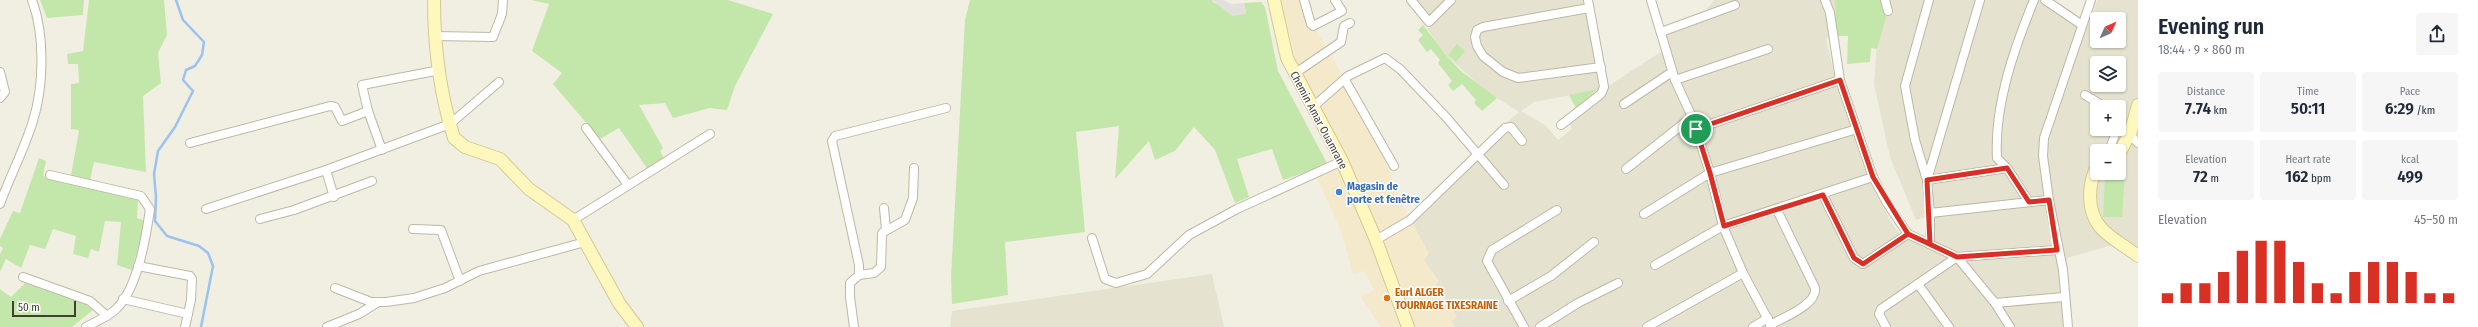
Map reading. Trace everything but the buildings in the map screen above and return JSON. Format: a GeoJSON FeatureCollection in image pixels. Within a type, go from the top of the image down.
{"type":"FeatureCollection","features":[{"type":"Feature","properties":{"kind":"street"},"geometry":{"type":"LineString","coordinates":[[0,204],[33,120],[40,84],[39,18],[32,0]]}},
{"type":"Feature","properties":{"kind":"street"},"geometry":{"type":"LineString","coordinates":[[434,0],[434,36],[450,124],[454,138],[465,147],[500,159],[529,189],[573,220],[620,303],[637,327]]}},
{"type":"Feature","properties":{"kind":"street"},"geometry":{"type":"LineString","coordinates":[[434,36],[493,37],[502,14],[503,0]]}},
{"type":"Feature","properties":{"kind":"street","name":"Chemin Amar Ouamrane"},"geometry":{"type":"LineString","coordinates":[[1274,0],[1287,58],[1294,74],[1342,161],[1376,240],[1408,327]]}},
{"type":"Feature","properties":{"kind":"street"},"geometry":{"type":"LineString","coordinates":[[1304,0],[1311,24],[1314,26],[1342,11],[1336,0]]}},
{"type":"Feature","properties":{"kind":"street"},"geometry":{"type":"LineString","coordinates":[[1411,0],[1429,22],[1450,0]]}},
{"type":"Feature","properties":{"kind":"street"},"geometry":{"type":"LineString","coordinates":[[1651,0],[1673,76],[1696,129],[1710,173],[1724,226],[1743,272],[1770,323]]}},
{"type":"Feature","properties":{"kind":"street"},"geometry":{"type":"LineString","coordinates":[[1825,0],[1830,13],[1840,80],[1873,177],[1908,234],[1957,257],[1995,304],[2010,327]]}},
{"type":"Feature","properties":{"kind":"street"},"geometry":{"type":"LineString","coordinates":[[1885,0],[1888,11]]}},
{"type":"Feature","properties":{"kind":"street"},"geometry":{"type":"LineString","coordinates":[[1929,0],[1905,86],[1908,108],[1927,180],[1930,213],[1930,244]]}},
{"type":"Feature","properties":{"kind":"street"},"geometry":{"type":"LineString","coordinates":[[1927,180],[1980,0]]}},
{"type":"Feature","properties":{"kind":"street"},"geometry":{"type":"LineString","coordinates":[[2029,202],[2007,168],[1997,158],[1999,117],[2008,74],[2034,0]]}},
{"type":"Feature","properties":{"kind":"street"},"geometry":{"type":"LineString","coordinates":[[2045,0],[2082,25]]}},
{"type":"Feature","properties":{"kind":"street"},"geometry":{"type":"LineString","coordinates":[[2068,327],[2064,297],[2063,270],[2057,250],[2043,156],[2044,138],[2091,0]]}},
{"type":"Feature","properties":{"kind":"street"},"geometry":{"type":"LineString","coordinates":[[1561,125],[1604,90],[1601,67],[1589,4],[1483,27],[1477,30],[1475,37],[1483,56],[1503,72],[1518,78],[1601,67]]}},
{"type":"Feature","properties":{"kind":"street"},"geometry":{"type":"LineString","coordinates":[[1661,32],[1735,5]]}},
{"type":"Feature","properties":{"kind":"street"},"geometry":{"type":"LineString","coordinates":[[1294,74],[1341,42],[1344,26],[1350,23]]}},
{"type":"Feature","properties":{"kind":"street"},"geometry":{"type":"LineString","coordinates":[[1624,104],[1673,76],[1768,50]]}},
{"type":"Feature","properties":{"kind":"street"},"geometry":{"type":"LineString","coordinates":[[1313,107],[1345,80],[1386,58],[1400,69],[1446,117],[1504,185]]}},
{"type":"Feature","properties":{"kind":"street"},"geometry":{"type":"LineString","coordinates":[[382,150],[368,111],[362,85],[440,70]]}},
{"type":"Feature","properties":{"kind":"street"},"geometry":{"type":"LineString","coordinates":[[0,72],[5,92],[0,98]]}},
{"type":"Feature","properties":{"kind":"street"},"geometry":{"type":"LineString","coordinates":[[1345,80],[1394,166]]}},
{"type":"Feature","properties":{"kind":"street"},"geometry":{"type":"LineString","coordinates":[[1696,129],[1840,80]]}},
{"type":"Feature","properties":{"kind":"street"},"geometry":{"type":"LineString","coordinates":[[206,209],[326,170],[450,124],[499,82]]}},
{"type":"Feature","properties":{"kind":"street"},"geometry":{"type":"LineString","coordinates":[[2085,96],[2092,100]]}},
{"type":"Feature","properties":{"kind":"street"},"geometry":{"type":"LineString","coordinates":[[2124,144],[2131,131],[2138,105]]}},
{"type":"Feature","properties":{"kind":"street"},"geometry":{"type":"LineString","coordinates":[[190,143],[330,106],[335,107],[342,121],[368,111]]}},
{"type":"Feature","properties":{"kind":"street"},"geometry":{"type":"LineString","coordinates":[[859,275],[859,265],[832,141],[835,136],[946,108]]}},
{"type":"Feature","properties":{"kind":"street"},"geometry":{"type":"LineString","coordinates":[[1626,169],[1692,117]]}},
{"type":"Feature","properties":{"kind":"street"},"geometry":{"type":"LineString","coordinates":[[586,128],[628,186]]}},
{"type":"Feature","properties":{"kind":"street"},"geometry":{"type":"LineString","coordinates":[[1376,240],[1410,220],[1476,154],[1505,128],[1511,128],[1522,141]]}},
{"type":"Feature","properties":{"kind":"street"},"geometry":{"type":"LineString","coordinates":[[1644,214],[1710,173],[1857,129]]}},
{"type":"Feature","properties":{"kind":"street"},"geometry":{"type":"LineString","coordinates":[[2131,131],[2133,138],[2138,143]]}},
{"type":"Feature","properties":{"kind":"street"},"geometry":{"type":"LineString","coordinates":[[573,220],[710,134]]}},
{"type":"Feature","properties":{"kind":"street"},"geometry":{"type":"LineString","coordinates":[[1092,238],[1105,279],[1116,283],[1147,274],[1189,235],[1237,209],[1342,161]]}},
{"type":"Feature","properties":{"kind":"street"},"geometry":{"type":"LineString","coordinates":[[854,327],[850,297],[850,282],[859,275],[874,273],[881,267],[880,240],[882,233],[905,220],[908,214],[913,198],[914,168]]}},
{"type":"Feature","properties":{"kind":"street"},"geometry":{"type":"LineString","coordinates":[[1927,180],[2007,168]]}},
{"type":"Feature","properties":{"kind":"street"},"geometry":{"type":"LineString","coordinates":[[326,170],[334,196]]}},
{"type":"Feature","properties":{"kind":"street"},"geometry":{"type":"LineString","coordinates":[[50,175],[141,196],[150,209],[145,244],[138,266],[123,300],[118,308],[107,316],[86,327]]}},
{"type":"Feature","properties":{"kind":"street"},"geometry":{"type":"LineString","coordinates":[[1655,265],[1724,226],[1823,195],[1873,177]]}},
{"type":"Feature","properties":{"kind":"street"},"geometry":{"type":"LineString","coordinates":[[2092,180],[2090,190],[2091,210],[2094,221],[2104,231],[2138,256]]}},
{"type":"Feature","properties":{"kind":"street"},"geometry":{"type":"LineString","coordinates":[[260,219],[294,210],[372,181]]}},
{"type":"Feature","properties":{"kind":"street"},"geometry":{"type":"LineString","coordinates":[[1823,195],[1854,258],[1858,263],[1863,264],[1870,261],[1908,234]]}},
{"type":"Feature","properties":{"kind":"street"},"geometry":{"type":"LineString","coordinates":[[1930,213],[2049,200]]}},
{"type":"Feature","properties":{"kind":"street"},"geometry":{"type":"LineString","coordinates":[[884,208],[886,230]]}},
{"type":"Feature","properties":{"kind":"street"},"geometry":{"type":"LineString","coordinates":[[1524,327],[1487,261],[1492,250],[1557,210]]}},
{"type":"Feature","properties":{"kind":"street"},"geometry":{"type":"LineString","coordinates":[[1753,327],[1770,323],[1810,301],[1816,294],[1815,288],[1776,210]]}},
{"type":"Feature","properties":{"kind":"street"},"geometry":{"type":"LineString","coordinates":[[413,229],[438,228],[441,230],[460,281]]}},
{"type":"Feature","properties":{"kind":"street"},"geometry":{"type":"LineString","coordinates":[[335,288],[371,302],[414,298],[445,288],[479,271],[585,242]]}},
{"type":"Feature","properties":{"kind":"street"},"geometry":{"type":"LineString","coordinates":[[1508,300],[1552,276],[1594,242]]}},
{"type":"Feature","properties":{"kind":"street"},"geometry":{"type":"LineString","coordinates":[[1886,327],[1879,314],[1881,309],[1957,257],[2057,250]]}},
{"type":"Feature","properties":{"kind":"street"},"geometry":{"type":"LineString","coordinates":[[138,266],[190,276],[191,300],[185,327]]}},
{"type":"Feature","properties":{"kind":"street"},"geometry":{"type":"LineString","coordinates":[[1647,327],[1743,272]]}},
{"type":"Feature","properties":{"kind":"street"},"geometry":{"type":"LineString","coordinates":[[23,278],[90,301],[107,316]]}},
{"type":"Feature","properties":{"kind":"street"},"geometry":{"type":"LineString","coordinates":[[1540,327],[1578,303],[1618,283]]}},
{"type":"Feature","properties":{"kind":"street"},"geometry":{"type":"LineString","coordinates":[[1918,284],[1949,327]]}},
{"type":"Feature","properties":{"kind":"street"},"geometry":{"type":"LineString","coordinates":[[1995,304],[2064,297]]}},
{"type":"Feature","properties":{"kind":"street"},"geometry":{"type":"LineString","coordinates":[[123,300],[188,314]]}},
{"type":"Feature","properties":{"kind":"street"},"geometry":{"type":"LineString","coordinates":[[327,327],[359,314],[378,302]]}},
{"type":"Feature","properties":{"kind":"shaded area"},"geometry":{"type":"Polygon","coordinates":[[[1212,0],[1223,0],[1231,4],[1244,3],[1246,14],[1232,16],[1212,0]]]}},
{"type":"Feature","properties":{"kind":"shaded area"},"geometry":{"type":"Polygon","coordinates":[[[1281,0],[1302,0],[1311,30],[1317,31],[1342,75],[1391,174],[1393,186],[1429,254],[1424,260],[1439,281],[1436,284],[1457,317],[1452,321],[1455,327],[1381,327],[1361,297],[1374,290],[1364,271],[1353,274],[1341,231],[1315,173],[1348,160],[1297,63],[1281,0]]]}},
{"type":"Feature","properties":{"kind":"shaded area"},"geometry":{"type":"Polygon","coordinates":[[[1416,0],[1586,0],[1602,89],[1534,102],[1521,111],[1545,125],[1558,140],[1572,129],[1570,124],[1593,106],[1610,85],[1659,53],[1668,50],[1663,34],[1699,20],[1714,0],[1835,0],[1836,36],[1826,38],[1835,78],[1866,172],[1891,222],[1904,239],[1909,236],[1929,247],[1930,216],[1916,220],[1890,157],[1874,84],[1877,42],[1888,11],[1885,0],[2055,0],[2089,24],[2090,21],[2090,48],[2126,48],[2126,12],[2093,12],[2097,0],[2138,0],[2138,260],[2116,244],[2067,258],[2072,327],[1413,327],[1385,239],[1416,220],[1459,175],[1506,133],[1508,122],[1519,112],[1485,90],[1445,54],[1427,29],[1432,24],[1416,0]]]}},
{"type":"Feature","properties":{"kind":"shaded area"},"geometry":{"type":"Polygon","coordinates":[[[1212,274],[1224,327],[950,327],[952,311],[1212,274]]]}},
{"type":"Feature","properties":{"kind":"green space"},"geometry":{"type":"Polygon","coordinates":[[[40,0],[84,0],[83,15],[47,18],[40,0]]]}},
{"type":"Feature","properties":{"kind":"green space"},"geometry":{"type":"Polygon","coordinates":[[[89,0],[164,0],[167,35],[158,53],[161,83],[143,96],[146,172],[94,162],[90,180],[71,176],[79,130],[71,129],[71,84],[79,83],[78,64],[68,64],[67,54],[83,51],[89,0]]]}},
{"type":"Feature","properties":{"kind":"green space"},"geometry":{"type":"Polygon","coordinates":[[[531,0],[728,0],[773,14],[735,86],[727,110],[710,108],[673,118],[665,103],[639,105],[663,148],[660,151],[665,160],[649,171],[619,128],[600,139],[553,84],[562,73],[532,51],[549,4],[531,0]]]}},
{"type":"Feature","properties":{"kind":"green space"},"geometry":{"type":"Polygon","coordinates":[[[970,0],[1212,0],[1214,3],[1246,14],[1244,3],[1261,2],[1265,7],[1278,71],[1328,165],[1283,180],[1272,149],[1237,159],[1249,197],[1235,203],[1215,150],[1194,127],[1175,151],[1155,160],[1149,141],[1115,179],[1119,126],[1076,132],[1085,232],[1005,242],[1008,295],[952,304],[951,277],[965,20],[970,0]]]}},
{"type":"Feature","properties":{"kind":"green space"},"geometry":{"type":"Polygon","coordinates":[[[1835,0],[1885,0],[1888,11],[1877,49],[1871,48],[1870,62],[1847,64],[1848,36],[1836,36],[1835,0]]]}},
{"type":"Feature","properties":{"kind":"green space"},"geometry":{"type":"Polygon","coordinates":[[[1423,25],[1445,54],[1461,71],[1497,98],[1482,111],[1474,103],[1476,100],[1462,84],[1453,91],[1448,85],[1452,81],[1438,63],[1440,60],[1431,49],[1427,52],[1418,40],[1423,35],[1418,30],[1423,25]]]}},
{"type":"Feature","properties":{"kind":"green space"},"geometry":{"type":"Polygon","coordinates":[[[1457,44],[1465,51],[1456,62],[1448,55],[1457,44]]]}},
{"type":"Feature","properties":{"kind":"green space"},"geometry":{"type":"Polygon","coordinates":[[[1598,89],[1576,108],[1569,95],[1598,89]]]}},
{"type":"Feature","properties":{"kind":"green space"},"geometry":{"type":"Polygon","coordinates":[[[39,158],[46,161],[43,176],[138,199],[137,218],[145,221],[132,270],[117,265],[121,222],[105,221],[99,252],[91,249],[88,258],[73,254],[76,236],[53,229],[45,249],[30,245],[21,268],[6,259],[0,272],[0,254],[3,248],[0,246],[0,239],[13,211],[20,213],[39,158]]]}},
{"type":"Feature","properties":{"kind":"green space"},"geometry":{"type":"Polygon","coordinates":[[[2105,180],[2124,180],[2122,217],[2103,217],[2105,180]]]}},
{"type":"Feature","properties":{"kind":"green space"},"geometry":{"type":"Polygon","coordinates":[[[25,283],[85,304],[93,310],[72,327],[0,327],[0,289],[11,297],[25,283]]]}},
{"type":"Feature","properties":{"kind":"waterway"},"geometry":{"type":"LineString","coordinates":[[176,0],[183,20],[204,42],[202,55],[195,66],[186,70],[183,80],[193,91],[175,127],[158,151],[154,174],[156,197],[155,221],[167,236],[199,246],[208,253],[213,266],[201,327]]}},
{"type":"Feature","properties":{"kind":"place","name":"Magasin de porte et fenêtre"},"geometry":{"type":"Point","coordinates":[1339,192]}},
{"type":"Feature","properties":{"kind":"place","name":"Eurl ALGER TOURNAGE TIXESRAINE"},"geometry":{"type":"Point","coordinates":[1387,298]}},
{"type":"Feature","properties":{"kind":"route"},"geometry":{"type":"LineString","coordinates":[[1696,129],[1710,173],[1724,226],[1823,195],[1854,258],[1858,263],[1863,264],[1870,261],[1908,234],[1930,244],[1930,213],[1927,180],[2007,168],[2029,202],[2049,200],[2057,250],[1957,257],[1908,234],[1903,224],[1887,203],[1873,177],[1840,80],[1696,129]]}}]}
